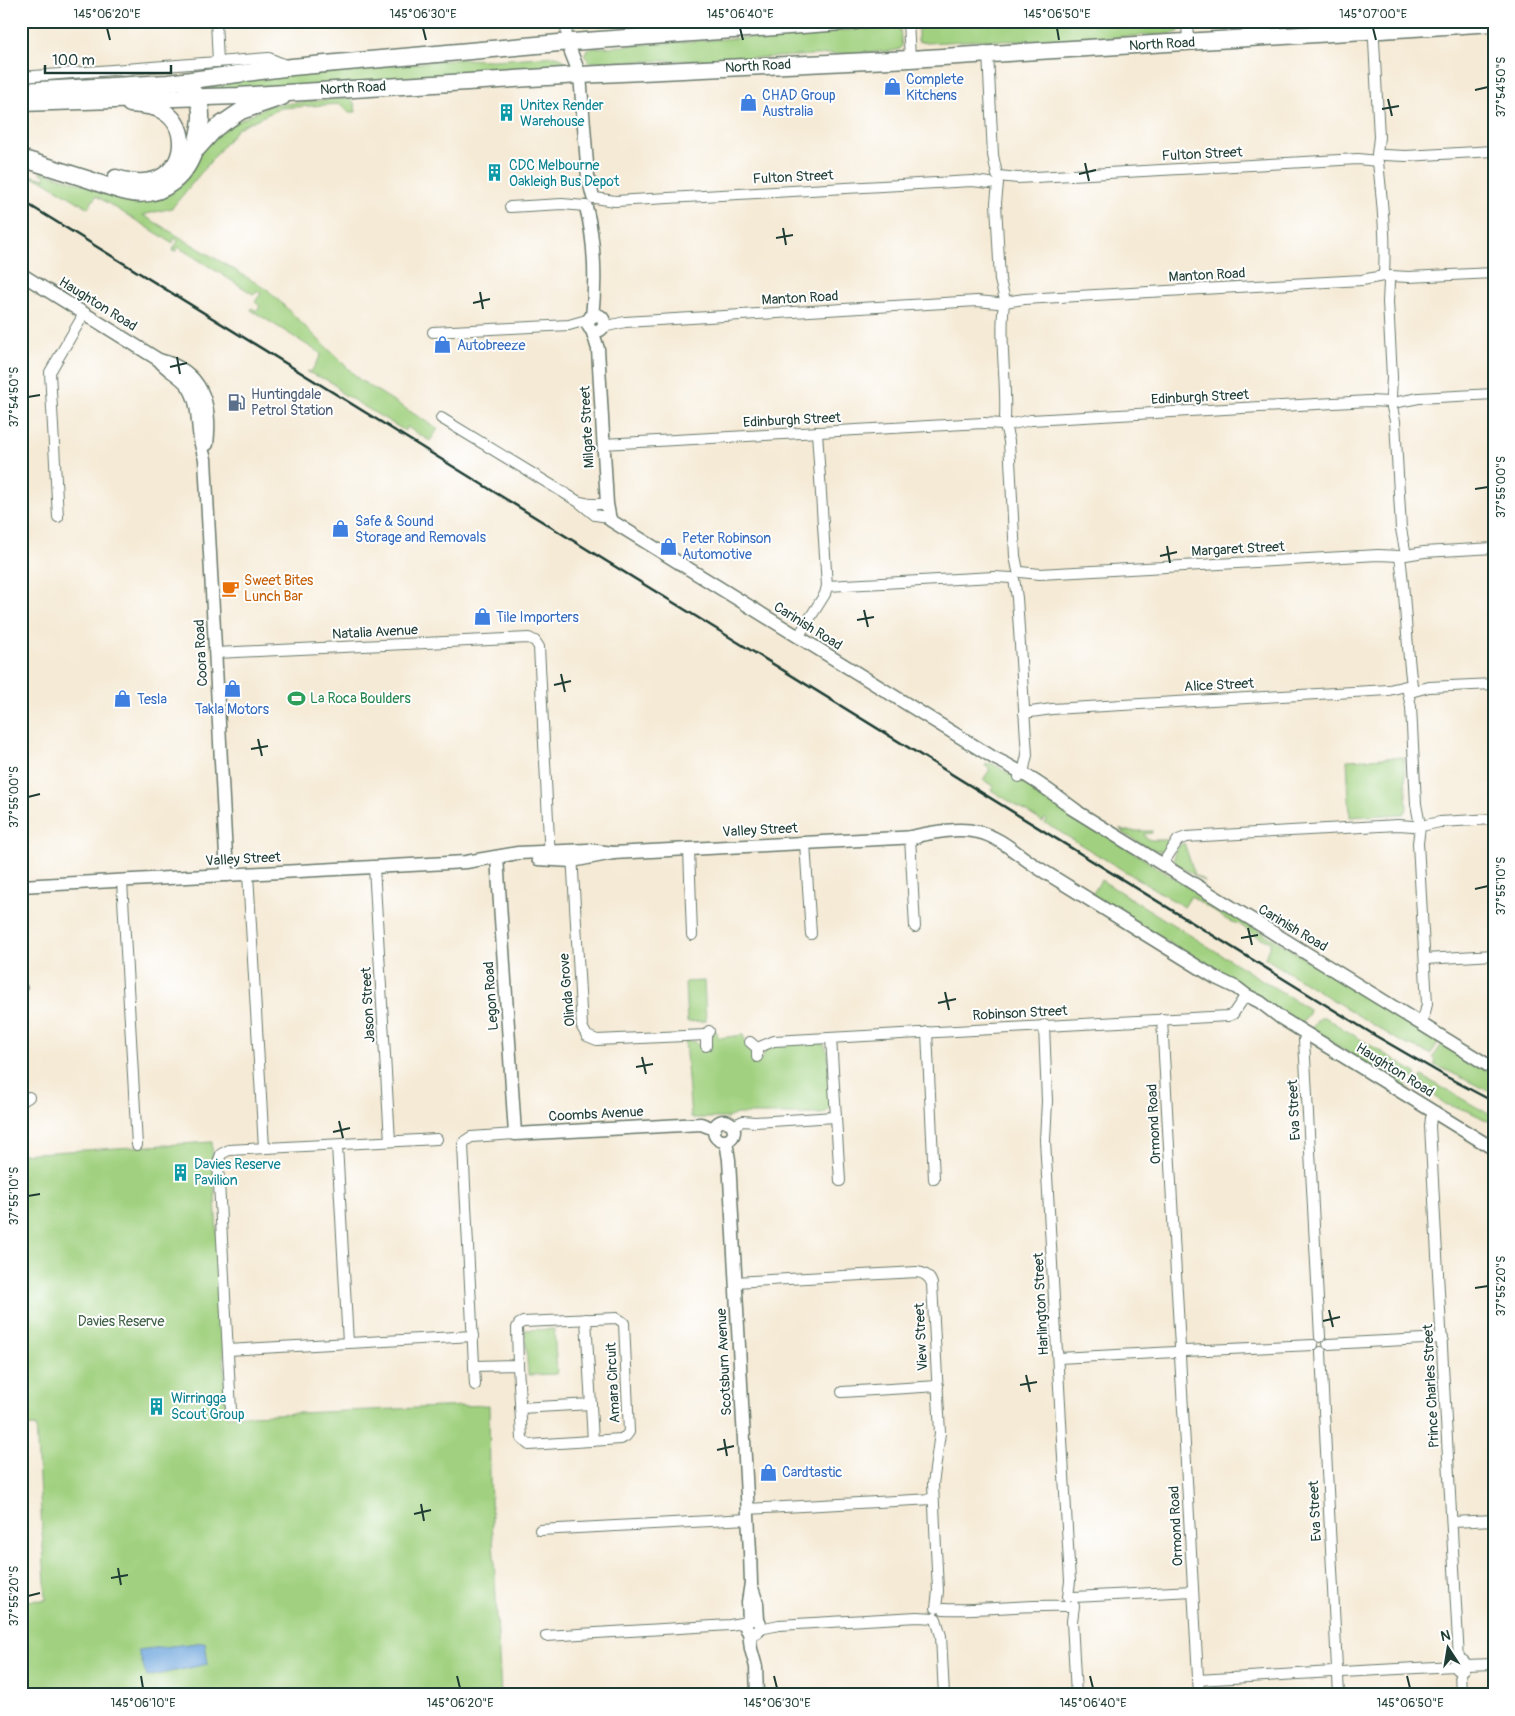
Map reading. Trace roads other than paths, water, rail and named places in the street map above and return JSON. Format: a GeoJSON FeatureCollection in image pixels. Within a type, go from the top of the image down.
{"type":"FeatureCollection","features":[{"type":"Feature","properties":{"kind":"main road","name":"North Road"},"geometry":{"type":"LineString","coordinates":[[21,91],[190,81],[292,68],[567,42],[855,21]]}},
{"type":"Feature","properties":{"kind":"main road","name":"North Road"},"geometry":{"type":"LineString","coordinates":[[21,103],[198,98],[1188,42],[1373,26],[1494,23]]}},
{"type":"Feature","properties":{"kind":"main road"},"geometry":{"type":"LineString","coordinates":[[21,158],[129,192],[138,194],[160,190],[176,180],[188,165],[194,152],[201,120],[201,105],[198,98],[192,92],[177,91],[160,83]]}},
{"type":"Feature","properties":{"kind":"main road"},"geometry":{"type":"LineString","coordinates":[[194,152],[216,128],[241,111],[301,91]]}},
{"type":"Feature","properties":{"kind":"main road"},"geometry":{"type":"LineString","coordinates":[[21,147],[123,180],[148,182],[165,175],[174,165],[181,150],[180,134],[175,122],[158,108],[112,101]]}},
{"type":"Feature","properties":{"kind":"street"},"geometry":{"type":"LineString","coordinates":[[216,21],[218,62]]}},
{"type":"Feature","properties":{"kind":"street"},"geometry":{"type":"LineString","coordinates":[[566,21],[567,42]]}},
{"type":"Feature","properties":{"kind":"street"},"geometry":{"type":"LineString","coordinates":[[908,21],[910,58]]}},
{"type":"Feature","properties":{"kind":"street"},"geometry":{"type":"LineString","coordinates":[[1187,21],[1188,42]]}},
{"type":"Feature","properties":{"kind":"street"},"geometry":{"type":"LineString","coordinates":[[1373,26],[1427,994],[1416,1021]]}},
{"type":"Feature","properties":{"kind":"street","name":"Milgate Street"},"geometry":{"type":"LineString","coordinates":[[567,42],[580,75],[591,226],[606,504]]}},
{"type":"Feature","properties":{"kind":"street"},"geometry":{"type":"LineString","coordinates":[[988,53],[1026,749],[1018,773]]}},
{"type":"Feature","properties":{"kind":"street","name":"North Road"},"geometry":{"type":"LineString","coordinates":[[21,77],[269,58],[292,68]]}},
{"type":"Feature","properties":{"kind":"street"},"geometry":{"type":"LineString","coordinates":[[160,83],[176,65]]}},
{"type":"Feature","properties":{"kind":"street","name":"Fulton Street"},"geometry":{"type":"LineString","coordinates":[[510,207],[1494,151]]}},
{"type":"Feature","properties":{"kind":"street","name":"Manton Road"},"geometry":{"type":"LineString","coordinates":[[433,332],[1494,273]]}},
{"type":"Feature","properties":{"kind":"street","name":"Haughton Road"},"geometry":{"type":"LineString","coordinates":[[21,274],[158,360],[199,396]]}},
{"type":"Feature","properties":{"kind":"street"},"geometry":{"type":"LineString","coordinates":[[58,517],[50,372],[84,314]]}},
{"type":"Feature","properties":{"kind":"street","name":"Edinburgh Street"},"geometry":{"type":"LineString","coordinates":[[603,444],[1494,394]]}},
{"type":"Feature","properties":{"kind":"street","name":"Coora Road"},"geometry":{"type":"LineString","coordinates":[[199,396],[205,459],[228,875]]}},
{"type":"Feature","properties":{"kind":"street","name":"Carinish Road"},"geometry":{"type":"LineString","coordinates":[[441,418],[579,502],[595,515],[609,517],[613,523],[1494,1069]]}},
{"type":"Feature","properties":{"kind":"street"},"geometry":{"type":"LineString","coordinates":[[798,638],[825,594],[827,586],[817,432]]}},
{"type":"Feature","properties":{"kind":"street","name":"Carinish Road"},"geometry":{"type":"LineString","coordinates":[[579,502],[606,504]]}},
{"type":"Feature","properties":{"kind":"street"},"geometry":{"type":"LineString","coordinates":[[606,504],[609,517]]}},
{"type":"Feature","properties":{"kind":"street","name":"Margaret Street"},"geometry":{"type":"LineString","coordinates":[[827,586],[1494,548]]}},
{"type":"Feature","properties":{"kind":"street","name":"Natalia Avenue"},"geometry":{"type":"LineString","coordinates":[[216,653],[530,638],[536,641],[539,647],[550,856]]}},
{"type":"Feature","properties":{"kind":"street","name":"Alice Street"},"geometry":{"type":"LineString","coordinates":[[1024,710],[1494,684]]}},
{"type":"Feature","properties":{"kind":"street"},"geometry":{"type":"LineString","coordinates":[[1162,865],[1178,840],[1186,837],[1494,819]]}},
{"type":"Feature","properties":{"kind":"street","name":"Haughton Road"},"geometry":{"type":"LineString","coordinates":[[975,834],[1018,859],[1035,866],[1216,978],[1271,1016],[1281,1018],[1494,1148]]}},
{"type":"Feature","properties":{"kind":"street","name":"Valley Street"},"geometry":{"type":"LineString","coordinates":[[21,886],[466,862],[481,864],[497,860],[526,860],[550,856],[975,834]]}},
{"type":"Feature","properties":{"kind":"street"},"geometry":{"type":"LineString","coordinates":[[910,837],[915,927]]}},
{"type":"Feature","properties":{"kind":"street"},"geometry":{"type":"LineString","coordinates":[[805,843],[811,934]]}},
{"type":"Feature","properties":{"kind":"street"},"geometry":{"type":"LineString","coordinates":[[689,849],[692,935]]}},
{"type":"Feature","properties":{"kind":"street","name":"Olinda Grove"},"geometry":{"type":"LineString","coordinates":[[572,856],[582,1027],[587,1036],[597,1040],[708,1032],[706,1046]]}},
{"type":"Feature","properties":{"kind":"street","name":"Legon Road"},"geometry":{"type":"LineString","coordinates":[[497,860],[515,1134]]}},
{"type":"Feature","properties":{"kind":"street","name":"Jason Street"},"geometry":{"type":"LineString","coordinates":[[374,867],[390,1141]]}},
{"type":"Feature","properties":{"kind":"street"},"geometry":{"type":"LineString","coordinates":[[248,874],[264,1148]]}},
{"type":"Feature","properties":{"kind":"street"},"geometry":{"type":"LineString","coordinates":[[122,881],[137,1146]]}},
{"type":"Feature","properties":{"kind":"street"},"geometry":{"type":"LineString","coordinates":[[1425,959],[1494,955]]}},
{"type":"Feature","properties":{"kind":"street","name":"Robinson Street"},"geometry":{"type":"LineString","coordinates":[[755,1049],[774,1041],[1231,1015],[1244,999]]}},
{"type":"Feature","properties":{"kind":"street","name":"Ormond Road"},"geometry":{"type":"LineString","coordinates":[[1162,1019],[1199,1695]]}},
{"type":"Feature","properties":{"kind":"street","name":"Harlington Street"},"geometry":{"type":"LineString","coordinates":[[1044,1025],[1047,1101],[1045,1140],[1076,1695]]}},
{"type":"Feature","properties":{"kind":"street"},"geometry":{"type":"LineString","coordinates":[[927,1032],[934,1179]]}},
{"type":"Feature","properties":{"kind":"street","name":"Eva Street"},"geometry":{"type":"LineString","coordinates":[[1308,1034],[1304,1040],[1339,1695]]}},
{"type":"Feature","properties":{"kind":"street"},"geometry":{"type":"LineString","coordinates":[[831,1038],[840,1181]]}},
{"type":"Feature","properties":{"kind":"street","name":"Prince Charles Street"},"geometry":{"type":"LineString","coordinates":[[1435,1112],[1431,1118],[1430,1126],[1461,1695]]}},
{"type":"Feature","properties":{"kind":"street"},"geometry":{"type":"LineString","coordinates":[[732,1126],[743,1121],[835,1117]]}},
{"type":"Feature","properties":{"kind":"street"},"geometry":{"type":"LineString","coordinates":[[724,1122],[732,1126],[733,1135],[726,1141],[716,1138],[714,1129],[718,1124],[724,1122]]}},
{"type":"Feature","properties":{"kind":"street","name":"Coombs Avenue"},"geometry":{"type":"LineString","coordinates":[[473,1336],[463,1150],[463,1145],[468,1139],[478,1136],[701,1124],[714,1129]]}},
{"type":"Feature","properties":{"kind":"street"},"geometry":{"type":"LineString","coordinates":[[231,1411],[218,1163],[221,1154],[230,1150],[437,1139]]}},
{"type":"Feature","properties":{"kind":"street","name":"Scotsburn Avenue"},"geometry":{"type":"LineString","coordinates":[[726,1141],[729,1160],[751,1583],[748,1602],[754,1625],[751,1649],[756,1668],[757,1695]]}},
{"type":"Feature","properties":{"kind":"street"},"geometry":{"type":"LineString","coordinates":[[337,1145],[348,1343]]}},
{"type":"Feature","properties":{"kind":"street","name":"View Street"},"geometry":{"type":"LineString","coordinates":[[735,1282],[917,1272],[925,1274],[930,1279],[932,1284],[940,1438],[933,1478],[933,1499],[944,1695]]}},
{"type":"Feature","properties":{"kind":"street","name":"Amara Circuit"},"geometry":{"type":"LineString","coordinates":[[617,1318],[624,1323],[629,1432],[621,1439],[529,1445],[525,1443],[522,1439],[518,1365],[517,1328],[523,1322],[617,1318]]}},
{"type":"Feature","properties":{"kind":"street"},"geometry":{"type":"LineString","coordinates":[[586,1319],[593,1441]]}},
{"type":"Feature","properties":{"kind":"street"},"geometry":{"type":"LineString","coordinates":[[228,1350],[473,1336],[475,1385]]}},
{"type":"Feature","properties":{"kind":"street"},"geometry":{"type":"LineString","coordinates":[[1058,1358],[1442,1338]]}},
{"type":"Feature","properties":{"kind":"street"},"geometry":{"type":"LineString","coordinates":[[474,1366],[518,1365]]}},
{"type":"Feature","properties":{"kind":"street"},"geometry":{"type":"LineString","coordinates":[[842,1392],[938,1386]]}},
{"type":"Feature","properties":{"kind":"street"},"geometry":{"type":"LineString","coordinates":[[520,1408],[591,1404]]}},
{"type":"Feature","properties":{"kind":"street"},"geometry":{"type":"LineString","coordinates":[[540,1530],[933,1499]]}},
{"type":"Feature","properties":{"kind":"street"},"geometry":{"type":"LineString","coordinates":[[1453,1522],[1494,1520]]}},
{"type":"Feature","properties":{"kind":"street"},"geometry":{"type":"LineString","coordinates":[[546,1636],[730,1625],[778,1625],[917,1617],[962,1610],[1048,1605],[1092,1597],[1193,1591]]}},
{"type":"Feature","properties":{"kind":"street"},"geometry":{"type":"LineString","coordinates":[[1198,1680],[1494,1664]]}},
{"type":"Feature","properties":{"kind":"water"},"geometry":{"type":"Polygon","coordinates":[[[205,1642],[208,1664],[147,1677],[138,1650],[205,1642]]]}},
{"type":"Feature","properties":{"kind":"railway"},"geometry":{"type":"LineString","coordinates":[[21,200],[1376,1036],[1494,1102]]}},
{"type":"Feature","properties":{"kind":"place","name":"Complete Kitchens"},"geometry":{"type":"Point","coordinates":[892,87]}},
{"type":"Feature","properties":{"kind":"place","name":"CHAD Group Australia"},"geometry":{"type":"Point","coordinates":[748,103]}},
{"type":"Feature","properties":{"kind":"place","name":"Unitex Render Warehouse"},"geometry":{"type":"Point","coordinates":[506,113]}},
{"type":"Feature","properties":{"kind":"place","name":"CDC Melbourne Oakleigh Bus Depot"},"geometry":{"type":"Point","coordinates":[495,173]}},
{"type":"Feature","properties":{"kind":"place","name":"Autobreeze"},"geometry":{"type":"Point","coordinates":[443,345]}},
{"type":"Feature","properties":{"kind":"place","name":"Huntingdale Petrol Station"},"geometry":{"type":"Point","coordinates":[237,402]}},
{"type":"Feature","properties":{"kind":"place","name":"Safe & Sound Storage and Removals"},"geometry":{"type":"Point","coordinates":[341,529]}},
{"type":"Feature","properties":{"kind":"place","name":"Peter Robinson Automotive"},"geometry":{"type":"Point","coordinates":[668,546]}},
{"type":"Feature","properties":{"kind":"place","name":"Sweet Bites Lunch Bar"},"geometry":{"type":"Point","coordinates":[230,588]}},
{"type":"Feature","properties":{"kind":"place","name":"Tile Importers"},"geometry":{"type":"Point","coordinates":[482,617]}},
{"type":"Feature","properties":{"kind":"place","name":"Takla Motors"},"geometry":{"type":"Point","coordinates":[232,689]}},
{"type":"Feature","properties":{"kind":"place","name":"La Roca Boulders"},"geometry":{"type":"Point","coordinates":[296,698]}},
{"type":"Feature","properties":{"kind":"place","name":"Tesla"},"geometry":{"type":"Point","coordinates":[123,699]}},
{"type":"Feature","properties":{"kind":"place","name":"Davies Reserve Pavilion"},"geometry":{"type":"Point","coordinates":[180,1172]}},
{"type":"Feature","properties":{"kind":"place","name":"Wirringga Scout Group"},"geometry":{"type":"Point","coordinates":[157,1406]}},
{"type":"Feature","properties":{"kind":"place","name":"Cardtastic"},"geometry":{"type":"Point","coordinates":[768,1472]}},
{"type":"Feature","properties":{"kind":"park label","name":"Davies Reserve"},"geometry":{"type":"Point","coordinates":[121,1321]}}]}
